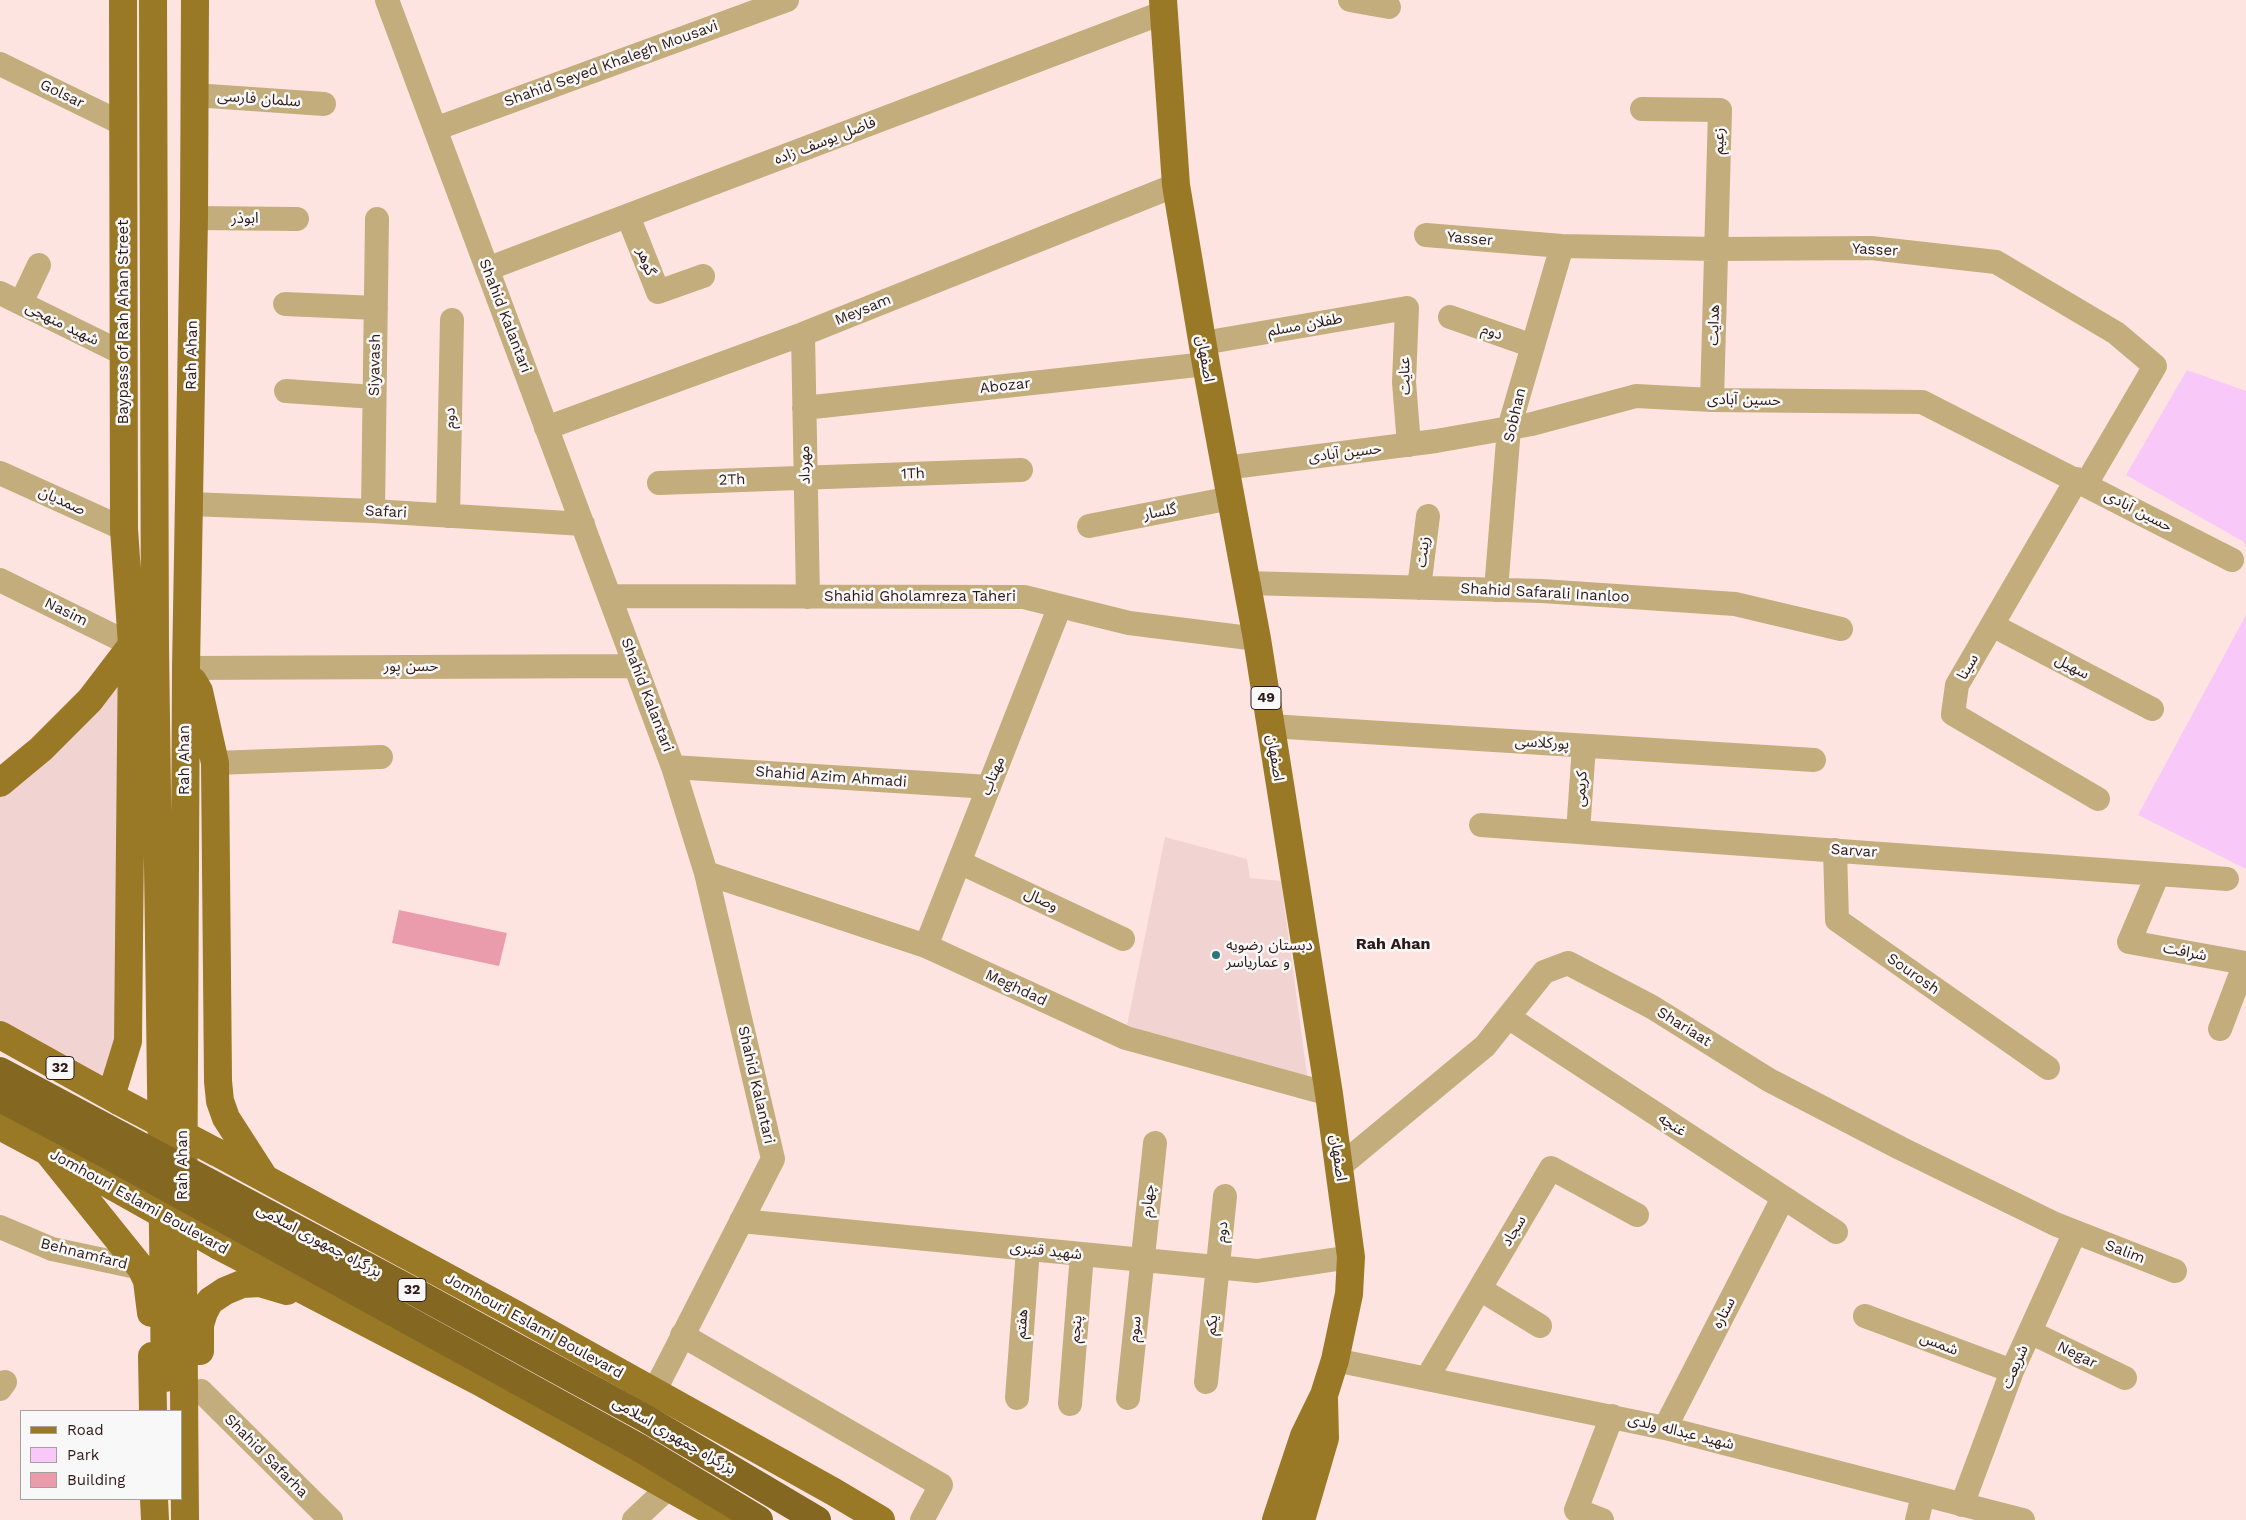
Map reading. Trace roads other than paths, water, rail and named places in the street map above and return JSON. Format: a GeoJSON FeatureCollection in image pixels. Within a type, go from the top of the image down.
{"type":"FeatureCollection","features":[{"type":"Feature","properties":{"kind":"highway","name":"بزرگراه جمهوری اسلامی"},"geometry":{"type":"LineString","coordinates":[[0,1071],[645,1418],[817,1520]]}},
{"type":"Feature","properties":{"kind":"highway","name":"بزرگراه جمهوری اسلامی"},"geometry":{"type":"LineString","coordinates":[[0,1098],[115,1159],[629,1442],[759,1520]]}},
{"type":"Feature","properties":{"kind":"main road","name":"Baypass of Rah Ahan Street"},"geometry":{"type":"LineString","coordinates":[[123,0],[124,529],[143,645]]}},
{"type":"Feature","properties":{"kind":"main road","name":"Rah Ahan"},"geometry":{"type":"LineString","coordinates":[[153,0],[143,645],[166,1410]]}},
{"type":"Feature","properties":{"kind":"main road","name":"Rah Ahan"},"geometry":{"type":"LineString","coordinates":[[185,1520],[182,1256],[186,668],[194,218],[195,0]]}},
{"type":"Feature","properties":{"kind":"main road","name":"اصفهان"},"geometry":{"type":"LineString","coordinates":[[1163,6],[1176,185],[1204,354],[1257,638],[1329,1094],[1351,1257],[1349,1294],[1334,1360],[1324,1395],[1304,1436],[1276,1520]]}},
{"type":"Feature","properties":{"kind":"main road"},"geometry":{"type":"LineString","coordinates":[[0,783],[41,749],[143,645]]}},
{"type":"Feature","properties":{"kind":"main road"},"geometry":{"type":"LineString","coordinates":[[115,1099],[128,1041],[143,645]]}},
{"type":"Feature","properties":{"kind":"main road"},"geometry":{"type":"LineString","coordinates":[[186,668],[199,691],[215,763],[218,1081],[220,1101],[226,1118],[266,1180]]}},
{"type":"Feature","properties":{"kind":"main road","name":"Jomhouri Eslami Boulevard"},"geometry":{"type":"LineString","coordinates":[[0,1035],[654,1392],[881,1520]]}},
{"type":"Feature","properties":{"kind":"main road","name":"Jomhouri Eslami Boulevard"},"geometry":{"type":"LineString","coordinates":[[0,1126],[219,1246],[480,1382],[727,1520]]}},
{"type":"Feature","properties":{"kind":"main road"},"geometry":{"type":"LineString","coordinates":[[46,1151],[141,1268],[149,1293],[152,1329],[153,1410]]}},
{"type":"Feature","properties":{"kind":"main road"},"geometry":{"type":"LineString","coordinates":[[200,1520],[200,1325],[210,1301],[225,1291],[242,1284],[260,1283],[345,1311]]}},
{"type":"Feature","properties":{"kind":"main road","name":"اصفهان"},"geometry":{"type":"LineString","coordinates":[[1300,1520],[1325,1438],[1324,1395]]}},
{"type":"Feature","properties":{"kind":"main road"},"geometry":{"type":"LineString","coordinates":[[834,1492],[844,1504],[847,1520]]}},
{"type":"Feature","properties":{"kind":"main road"},"geometry":{"type":"LineString","coordinates":[[154,1500],[155,1520]]}},
{"type":"Feature","properties":{"kind":"main road"},"geometry":{"type":"LineString","coordinates":[[166,1520],[167,1500]]}},
{"type":"Feature","properties":{"kind":"street","name":"Shahid Kalantari"},"geometry":{"type":"LineString","coordinates":[[387,0],[673,766],[706,873],[773,1159],[654,1392]]}},
{"type":"Feature","properties":{"kind":"street","name":"Shahid Seyed Khalegh Mousavi"},"geometry":{"type":"LineString","coordinates":[[435,129],[787,0]]}},
{"type":"Feature","properties":{"kind":"street"},"geometry":{"type":"LineString","coordinates":[[1350,0],[1389,7]]}},
{"type":"Feature","properties":{"kind":"street","name":"فاضل یوسف زاده"},"geometry":{"type":"LineString","coordinates":[[487,269],[628,216],[1163,6]]}},
{"type":"Feature","properties":{"kind":"street","name":"Golsar"},"geometry":{"type":"LineString","coordinates":[[0,64],[123,124]]}},
{"type":"Feature","properties":{"kind":"street","name":"سلمان فارسی"},"geometry":{"type":"LineString","coordinates":[[194,95],[324,104]]}},
{"type":"Feature","properties":{"kind":"street","name":"زعیم"},"geometry":{"type":"LineString","coordinates":[[1642,109],[1720,110],[1716,249]]}},
{"type":"Feature","properties":{"kind":"street","name":"Meysam"},"geometry":{"type":"LineString","coordinates":[[546,428],[803,334],[1176,185]]}},
{"type":"Feature","properties":{"kind":"street","name":"گوهر"},"geometry":{"type":"LineString","coordinates":[[628,216],[658,292],[703,276]]}},
{"type":"Feature","properties":{"kind":"street","name":"ابوذر"},"geometry":{"type":"LineString","coordinates":[[194,218],[297,219]]}},
{"type":"Feature","properties":{"kind":"street","name":"Siyavash"},"geometry":{"type":"LineString","coordinates":[[373,511],[377,219]]}},
{"type":"Feature","properties":{"kind":"street","name":"Yasser"},"geometry":{"type":"LineString","coordinates":[[1426,235],[1562,246],[1716,249],[1871,248],[1996,262],[2116,333],[2155,366],[2081,481]]}},
{"type":"Feature","properties":{"kind":"street","name":"Sobhan"},"geometry":{"type":"LineString","coordinates":[[1496,590],[1509,428],[1562,246]]}},
{"type":"Feature","properties":{"kind":"street","name":"هدایت"},"geometry":{"type":"LineString","coordinates":[[1712,400],[1716,249]]}},
{"type":"Feature","properties":{"kind":"street"},"geometry":{"type":"LineString","coordinates":[[10,298],[38,265]]}},
{"type":"Feature","properties":{"kind":"street","name":"شهید منهجی"},"geometry":{"type":"LineString","coordinates":[[10,298],[124,354]]}},
{"type":"Feature","properties":{"kind":"street"},"geometry":{"type":"LineString","coordinates":[[285,304],[376,308]]}},
{"type":"Feature","properties":{"kind":"street","name":"طفلان مسلم"},"geometry":{"type":"LineString","coordinates":[[1204,354],[1406,308]]}},
{"type":"Feature","properties":{"kind":"street","name":"عنایت"},"geometry":{"type":"LineString","coordinates":[[1406,308],[1404,382],[1409,444]]}},
{"type":"Feature","properties":{"kind":"street","name":"دوم"},"geometry":{"type":"LineString","coordinates":[[1450,317],[1533,346]]}},
{"type":"Feature","properties":{"kind":"street","name":"دوم"},"geometry":{"type":"LineString","coordinates":[[448,516],[452,320]]}},
{"type":"Feature","properties":{"kind":"street","name":"مهرداد"},"geometry":{"type":"LineString","coordinates":[[803,334],[808,597]]}},
{"type":"Feature","properties":{"kind":"street","name":"Abozar"},"geometry":{"type":"LineString","coordinates":[[804,408],[1204,354]]}},
{"type":"Feature","properties":{"kind":"street"},"geometry":{"type":"LineString","coordinates":[[286,391],[374,397]]}},
{"type":"Feature","properties":{"kind":"street","name":"حسین آبادی"},"geometry":{"type":"LineString","coordinates":[[1225,468],[1409,444],[1509,428],[1636,396],[1712,400],[1922,402],[2081,481],[2232,560]]}},
{"type":"Feature","properties":{"kind":"street","name":"1Th"},"geometry":{"type":"LineString","coordinates":[[806,478],[1021,470]]}},
{"type":"Feature","properties":{"kind":"street","name":"صمدیان"},"geometry":{"type":"LineString","coordinates":[[0,472],[124,529]]}},
{"type":"Feature","properties":{"kind":"street","name":"2Th"},"geometry":{"type":"LineString","coordinates":[[659,482],[806,478]]}},
{"type":"Feature","properties":{"kind":"street","name":"سینا"},"geometry":{"type":"LineString","coordinates":[[2081,481],[1957,685],[1953,714],[2098,799]]}},
{"type":"Feature","properties":{"kind":"street","name":"گلسار"},"geometry":{"type":"LineString","coordinates":[[1089,526],[1231,498]]}},
{"type":"Feature","properties":{"kind":"street","name":"Safari"},"geometry":{"type":"LineString","coordinates":[[189,504],[373,511],[582,524]]}},
{"type":"Feature","properties":{"kind":"street","name":"زینت"},"geometry":{"type":"LineString","coordinates":[[1419,588],[1428,516]]}},
{"type":"Feature","properties":{"kind":"street","name":"Nasim"},"geometry":{"type":"LineString","coordinates":[[0,580],[143,645]]}},
{"type":"Feature","properties":{"kind":"street","name":"Shahid Safarali Inanloo"},"geometry":{"type":"LineString","coordinates":[[1246,583],[1496,590],[1735,604],[1841,629]]}},
{"type":"Feature","properties":{"kind":"street","name":"Shahid Gholamreza Taheri"},"geometry":{"type":"LineString","coordinates":[[610,596],[1024,597],[1129,623],[1257,638]]}},
{"type":"Feature","properties":{"kind":"street","name":"مهتاب"},"geometry":{"type":"LineString","coordinates":[[926,946],[1060,606]]}},
{"type":"Feature","properties":{"kind":"street","name":"سهیل"},"geometry":{"type":"LineString","coordinates":[[1992,625],[2152,709]]}},
{"type":"Feature","properties":{"kind":"street","name":"حسن پور"},"geometry":{"type":"LineString","coordinates":[[186,668],[636,666]]}},
{"type":"Feature","properties":{"kind":"street","name":"پورکلاسی"},"geometry":{"type":"LineString","coordinates":[[1270,726],[1814,760]]}},
{"type":"Feature","properties":{"kind":"street","name":"کریمی"},"geometry":{"type":"LineString","coordinates":[[1578,832],[1584,746]]}},
{"type":"Feature","properties":{"kind":"street"},"geometry":{"type":"LineString","coordinates":[[215,763],[381,757]]}},
{"type":"Feature","properties":{"kind":"street","name":"Shahid Azim Ahmadi"},"geometry":{"type":"LineString","coordinates":[[673,766],[989,787]]}},
{"type":"Feature","properties":{"kind":"street","name":"Sarvar"},"geometry":{"type":"LineString","coordinates":[[1482,825],[2227,879]]}},
{"type":"Feature","properties":{"kind":"street","name":"Sourosh"},"geometry":{"type":"LineString","coordinates":[[1835,850],[1837,920],[2048,1068]]}},
{"type":"Feature","properties":{"kind":"street","name":"وصال"},"geometry":{"type":"LineString","coordinates":[[959,862],[1123,939]]}},
{"type":"Feature","properties":{"kind":"street","name":"Meghdad"},"geometry":{"type":"LineString","coordinates":[[706,873],[926,946],[1126,1038],[1329,1094]]}},
{"type":"Feature","properties":{"kind":"street","name":"شرافت"},"geometry":{"type":"LineString","coordinates":[[2158,874],[2130,942],[2244,963],[2220,1029]]}},
{"type":"Feature","properties":{"kind":"street","name":"Shariaat"},"geometry":{"type":"LineString","coordinates":[[1339,1167],[1485,1046],[1544,972],[1568,962],[1652,1007],[1769,1080],[1909,1152],[2075,1232]]}},
{"type":"Feature","properties":{"kind":"street","name":"غنچه"},"geometry":{"type":"LineString","coordinates":[[1508,1017],[1836,1232]]}},
{"type":"Feature","properties":{"kind":"street","name":"چهارم"},"geometry":{"type":"LineString","coordinates":[[1142,1260],[1155,1143]]}},
{"type":"Feature","properties":{"kind":"street","name":"سجاد"},"geometry":{"type":"LineString","coordinates":[[1427,1378],[1551,1168],[1637,1214]]}},
{"type":"Feature","properties":{"kind":"street","name":"دوم"},"geometry":{"type":"LineString","coordinates":[[1219,1267],[1225,1196]]}},
{"type":"Feature","properties":{"kind":"street","name":"ستاره"},"geometry":{"type":"LineString","coordinates":[[1665,1428],[1783,1198]]}},
{"type":"Feature","properties":{"kind":"street","name":"شهید قنبری"},"geometry":{"type":"LineString","coordinates":[[741,1221],[1257,1271],[1351,1257]]}},
{"type":"Feature","properties":{"kind":"street","name":"Behnamfard"},"geometry":{"type":"LineString","coordinates":[[0,1227],[52,1249],[141,1268]]}},
{"type":"Feature","properties":{"kind":"street","name":"Salim"},"geometry":{"type":"LineString","coordinates":[[2075,1232],[2175,1271]]}},
{"type":"Feature","properties":{"kind":"street","name":"شریعت"},"geometry":{"type":"LineString","coordinates":[[1962,1505],[2012,1371],[2075,1232]]}},
{"type":"Feature","properties":{"kind":"street","name":"هفتم"},"geometry":{"type":"LineString","coordinates":[[1017,1398],[1028,1249]]}},
{"type":"Feature","properties":{"kind":"street","name":"پنجم"},"geometry":{"type":"LineString","coordinates":[[1070,1404],[1082,1254]]}},
{"type":"Feature","properties":{"kind":"street","name":"سوم"},"geometry":{"type":"LineString","coordinates":[[1128,1398],[1142,1260]]}},
{"type":"Feature","properties":{"kind":"street","name":"یکم"},"geometry":{"type":"LineString","coordinates":[[1206,1382],[1219,1267]]}},
{"type":"Feature","properties":{"kind":"street"},"geometry":{"type":"LineString","coordinates":[[1480,1289],[1540,1326]]}},
{"type":"Feature","properties":{"kind":"street","name":"شمس"},"geometry":{"type":"LineString","coordinates":[[1865,1316],[2012,1371]]}},
{"type":"Feature","properties":{"kind":"street","name":"Negar"},"geometry":{"type":"LineString","coordinates":[[2030,1332],[2125,1378]]}},
{"type":"Feature","properties":{"kind":"street"},"geometry":{"type":"LineString","coordinates":[[682,1335],[940,1485],[922,1520]]}},
{"type":"Feature","properties":{"kind":"street","name":"شهید عبداله ولدی"},"geometry":{"type":"LineString","coordinates":[[1334,1360],[1665,1428],[2023,1520]]}},
{"type":"Feature","properties":{"kind":"street","name":"Shahid Safarha"},"geometry":{"type":"LineString","coordinates":[[201,1391],[331,1520]]}},
{"type":"Feature","properties":{"kind":"street"},"geometry":{"type":"LineString","coordinates":[[1602,1520],[1576,1510],[1612,1416]]}},
{"type":"Feature","properties":{"kind":"street"},"geometry":{"type":"LineString","coordinates":[[634,1520],[668,1488]]}},
{"type":"Feature","properties":{"kind":"street"},"geometry":{"type":"LineString","coordinates":[[1917,1520],[1923,1495]]}},
{"type":"Feature","properties":{"kind":"place","name":"دبستان رضویه و عماریاسر"},"geometry":{"type":"Point","coordinates":[1216,955]}},
{"type":"Feature","properties":{"kind":"district","name":"Rah Ahan"},"geometry":{"type":"Point","coordinates":[1393,944]}}]}
